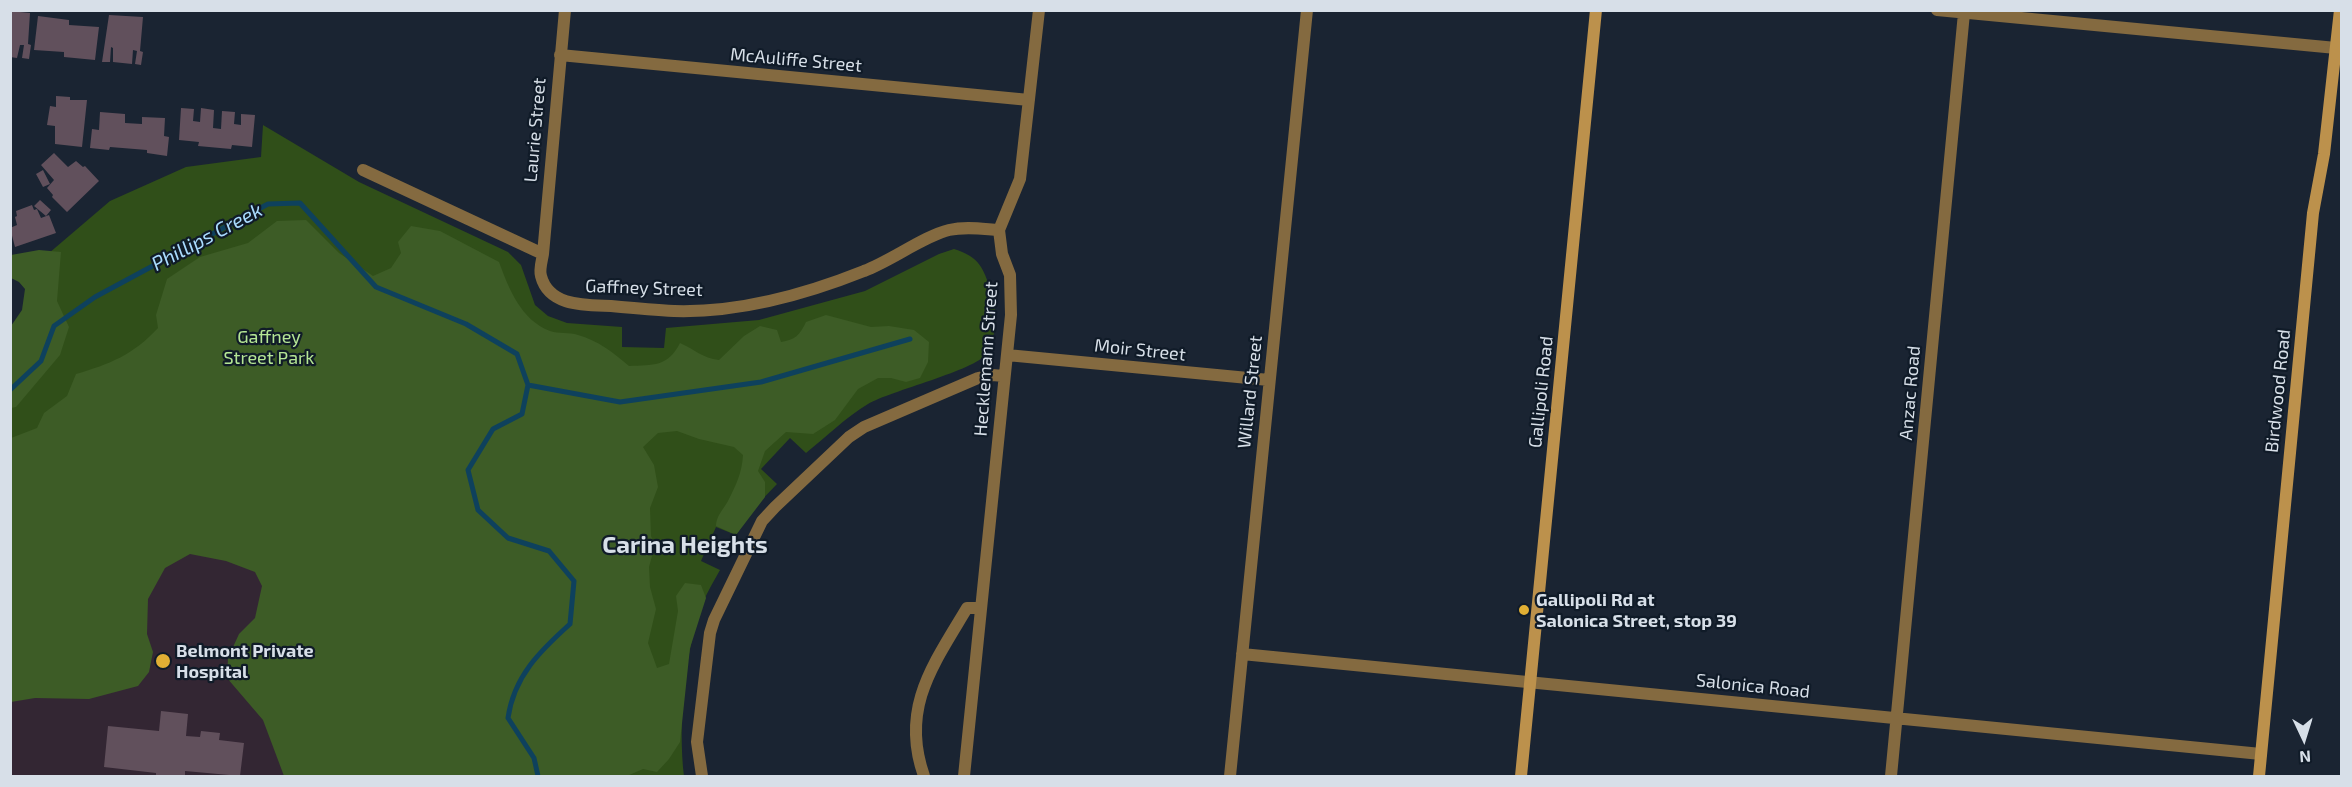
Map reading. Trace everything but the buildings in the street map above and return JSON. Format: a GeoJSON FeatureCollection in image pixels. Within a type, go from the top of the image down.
{"type":"FeatureCollection","features":[{"type":"Feature","properties":{"kind":"street","name":"Laurie Street"},"geometry":{"type":"LineString","coordinates":[[543,254],[565,10]]}},
{"type":"Feature","properties":{"kind":"street"},"geometry":{"type":"LineString","coordinates":[[999,230],[1020,179],[1039,10]]}},
{"type":"Feature","properties":{"kind":"street","name":"Willard Street"},"geometry":{"type":"LineString","coordinates":[[1230,777],[1308,10]]}},
{"type":"Feature","properties":{"kind":"street","name":"Gallipoli Road"},"geometry":{"type":"LineString","coordinates":[[1521,777],[1596,10]]}},
{"type":"Feature","properties":{"kind":"street"},"geometry":{"type":"LineString","coordinates":[[1937,10],[2336,48]]}},
{"type":"Feature","properties":{"kind":"street","name":"Birdwood Road"},"geometry":{"type":"LineString","coordinates":[[2259,777],[2313,213],[2338,64],[2336,48],[2340,10]]}},
{"type":"Feature","properties":{"kind":"street","name":"Anzac Road"},"geometry":{"type":"LineString","coordinates":[[1891,777],[1964,13]]}},
{"type":"Feature","properties":{"kind":"street","name":"McAuliffe Street"},"geometry":{"type":"LineString","coordinates":[[560,56],[1029,100]]}},
{"type":"Feature","properties":{"kind":"street"},"geometry":{"type":"LineString","coordinates":[[363,170],[543,254]]}},
{"type":"Feature","properties":{"kind":"street","name":"Gaffney Street"},"geometry":{"type":"LineString","coordinates":[[543,254],[541,275],[543,280],[553,295],[570,303],[676,311],[764,303],[843,280],[951,229],[965,227],[999,230]]}},
{"type":"Feature","properties":{"kind":"street","name":"Hecklemann Street"},"geometry":{"type":"LineString","coordinates":[[964,777],[1007,355],[1011,285],[1009,269],[1000,245],[999,230]]}},
{"type":"Feature","properties":{"kind":"street","name":"Moir Street"},"geometry":{"type":"LineString","coordinates":[[1007,355],[1269,380]]}},
{"type":"Feature","properties":{"kind":"street"},"geometry":{"type":"LineString","coordinates":[[702,777],[697,741],[710,633],[714,620],[762,521],[841,445],[864,427],[978,378],[992,375],[1004,376]]}},
{"type":"Feature","properties":{"kind":"street"},"geometry":{"type":"LineString","coordinates":[[924,777],[920,764],[916,727],[920,696],[930,670],[967,608],[980,609]]}},
{"type":"Feature","properties":{"kind":"street","name":"Salonica Road"},"geometry":{"type":"LineString","coordinates":[[1242,654],[2261,754]]}},
{"type":"Feature","properties":{"kind":"shaded area","name":"Belmont Private Hospital"},"geometry":{"type":"Polygon","coordinates":[[[11,504],[326,546],[305,776],[11,776],[11,504]]]}},
{"type":"Feature","properties":{"kind":"green space","name":"Gaffney Street Park"},"geometry":{"type":"Polygon","coordinates":[[[263,125],[359,182],[508,252],[521,265],[535,305],[548,316],[567,323],[622,327],[622,347],[664,348],[666,328],[759,320],[865,291],[939,254],[954,249],[970,256],[979,264],[991,291],[995,315],[994,332],[986,354],[966,367],[868,404],[806,453],[790,438],[761,469],[777,484],[752,510],[736,535],[716,527],[701,561],[720,570],[696,622],[684,689],[682,756],[684,776],[305,776],[326,546],[11,504],[11,349],[22,350],[35,265],[110,201],[186,167],[261,157],[263,125]]]}},
{"type":"Feature","properties":{"kind":"green space","name":"Gaffney Street Park"},"geometry":{"type":"Polygon","coordinates":[[[306,220],[339,253],[373,276],[391,268],[401,253],[398,242],[411,226],[440,231],[499,262],[517,302],[540,326],[550,331],[575,334],[592,340],[629,366],[653,365],[665,361],[680,343],[703,356],[719,360],[744,336],[760,326],[777,330],[781,342],[796,336],[806,322],[826,315],[871,327],[889,326],[914,330],[929,342],[928,362],[920,378],[906,382],[891,378],[878,378],[858,389],[835,420],[813,434],[786,432],[765,451],[758,471],[765,482],[765,497],[736,535],[716,526],[716,522],[736,484],[743,455],[734,447],[677,431],[658,433],[643,447],[654,465],[658,487],[650,508],[651,536],[655,545],[649,567],[650,587],[656,609],[648,643],[657,668],[669,664],[678,611],[676,596],[685,583],[701,585],[706,598],[690,648],[680,742],[657,772],[643,769],[627,776],[284,776],[263,720],[227,678],[228,658],[239,634],[255,618],[262,586],[255,572],[226,561],[190,554],[165,568],[148,599],[147,634],[153,652],[149,672],[138,686],[89,699],[35,698],[11,702],[11,438],[37,428],[44,413],[67,396],[76,374],[130,352],[158,328],[156,315],[167,279],[200,257],[248,243],[277,221],[306,220]]]}},
{"type":"Feature","properties":{"kind":"green space"},"geometry":{"type":"Polygon","coordinates":[[[39,250],[61,252],[57,301],[69,327],[60,355],[16,407],[11,408],[11,326],[22,310],[25,289],[11,278],[11,255],[39,250]]]}},
{"type":"Feature","properties":{"kind":"waterway","name":"Phillips Creek"},"geometry":{"type":"LineString","coordinates":[[10,390],[41,361],[54,326],[95,297],[268,204],[300,203],[376,287],[466,324],[517,354],[528,385],[522,414],[493,429],[468,470],[478,510],[508,538],[549,551],[574,581],[570,624],[548,644],[522,677],[511,703],[508,718],[534,758],[538,776]]}},
{"type":"Feature","properties":{"kind":"waterway"},"geometry":{"type":"LineString","coordinates":[[528,385],[620,402],[761,382],[910,339]]}},
{"type":"Feature","properties":{"kind":"place","name":"Gallipoli Rd at Salonica Street, stop 39"},"geometry":{"type":"Point","coordinates":[1524,610]}},
{"type":"Feature","properties":{"kind":"place","name":"Belmont Private Hospital"},"geometry":{"type":"Point","coordinates":[163,661]}},
{"type":"Feature","properties":{"kind":"district","name":"Carina Heights"},"geometry":{"type":"Point","coordinates":[685,545]}}]}
